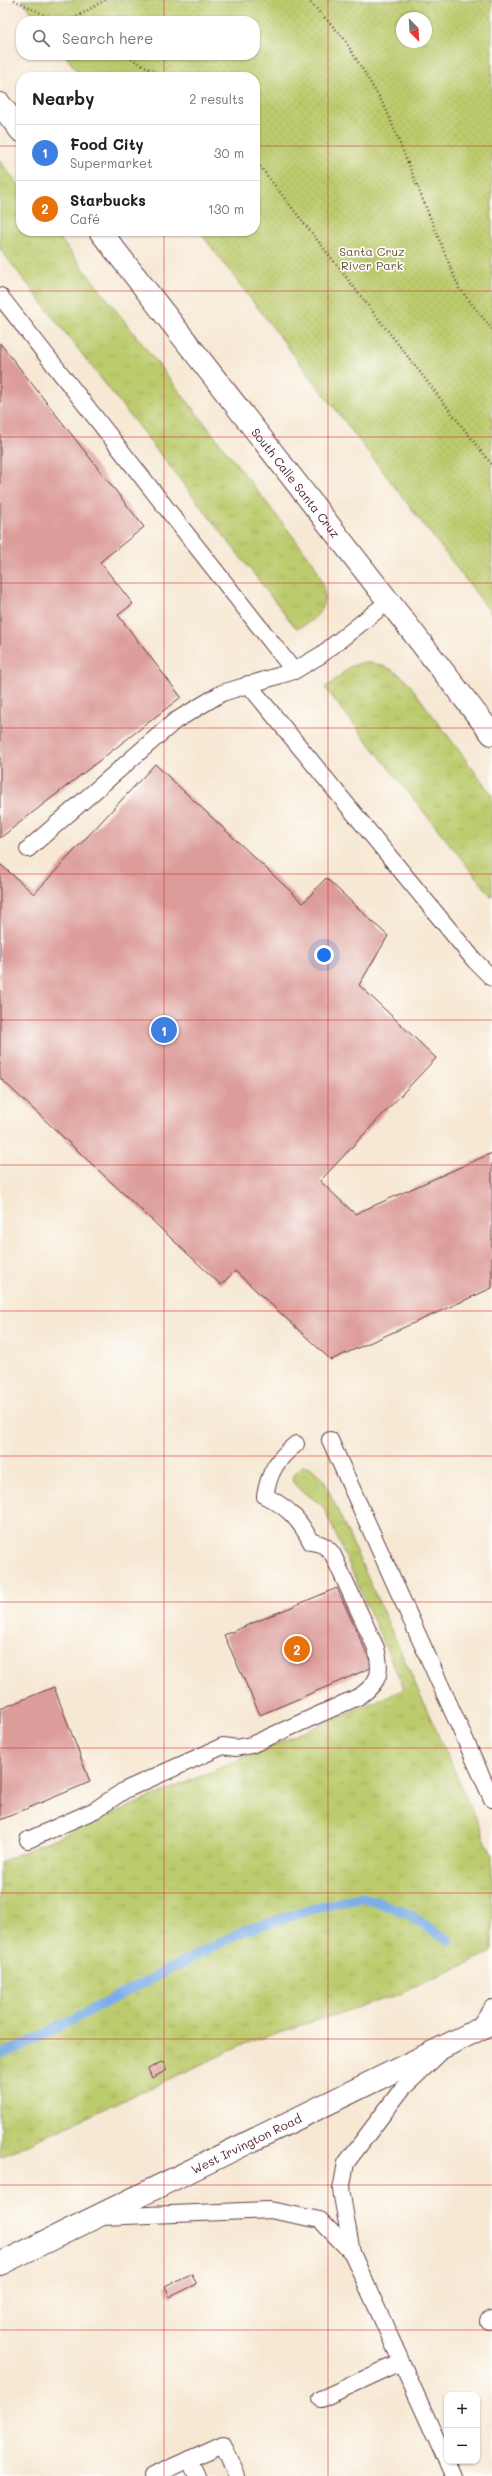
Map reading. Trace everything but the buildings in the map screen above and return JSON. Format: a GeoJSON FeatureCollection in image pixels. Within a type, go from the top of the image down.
{"type":"FeatureCollection","features":[{"type":"Feature","properties":{"kind":"street"},"geometry":{"type":"LineString","coordinates":[[0,104],[16,125]]}},
{"type":"Feature","properties":{"kind":"street","name":"South Calle Santa Cruz"},"geometry":{"type":"LineString","coordinates":[[104,236],[492,734]]}},
{"type":"Feature","properties":{"kind":"street","name":"West Irvington Road"},"geometry":{"type":"LineString","coordinates":[[0,2264],[484,2027]]}},
{"type":"Feature","properties":{"kind":"lane"},"geometry":{"type":"LineString","coordinates":[[0,296],[294,671]]}},
{"type":"Feature","properties":{"kind":"lane"},"geometry":{"type":"LineString","coordinates":[[28,849],[175,721],[222,693],[248,684],[272,680],[294,671],[321,655],[389,601]]}},
{"type":"Feature","properties":{"kind":"lane"},"geometry":{"type":"LineString","coordinates":[[248,684],[474,961],[492,978]]}},
{"type":"Feature","properties":{"kind":"lane"},"geometry":{"type":"LineString","coordinates":[[330,1440],[492,1799]]}},
{"type":"Feature","properties":{"kind":"lane"},"geometry":{"type":"LineString","coordinates":[[28,1840],[95,1810],[126,1790],[223,1746],[236,1748],[251,1745],[360,1696],[372,1688],[379,1676],[380,1663],[376,1648],[333,1554],[320,1543],[311,1542],[296,1516],[282,1504],[265,1496],[268,1478],[273,1466],[296,1444]]}},
{"type":"Feature","properties":{"kind":"lane"},"geometry":{"type":"LineString","coordinates":[[484,2027],[484,2023],[492,2008]]}},
{"type":"Feature","properties":{"kind":"lane"},"geometry":{"type":"LineString","coordinates":[[451,2043],[402,2089],[346,2163],[341,2190],[352,2253],[453,2476]]}},
{"type":"Feature","properties":{"kind":"lane"},"geometry":{"type":"LineString","coordinates":[[96,2217],[270,2210],[320,2220],[352,2253]]}},
{"type":"Feature","properties":{"kind":"lane"},"geometry":{"type":"LineString","coordinates":[[321,2399],[401,2362]]}},
{"type":"Feature","properties":{"kind":"lane"},"geometry":{"type":"LineString","coordinates":[[152,2476],[222,2444],[237,2476]]}},
{"type":"Feature","properties":{"kind":"lane"},"geometry":{"type":"LineString","coordinates":[[189,2459],[197,2476]]}},
{"type":"Feature","properties":{"kind":"path"},"geometry":{"type":"LineString","coordinates":[[14,0],[47,16]]}},
{"type":"Feature","properties":{"kind":"path"},"geometry":{"type":"LineString","coordinates":[[78,16],[105,0]]}},
{"type":"Feature","properties":{"kind":"path"},"geometry":{"type":"LineString","coordinates":[[308,0],[343,37],[385,107],[459,288],[492,329]]}},
{"type":"Feature","properties":{"kind":"path"},"geometry":{"type":"LineString","coordinates":[[133,60],[156,72]]}},
{"type":"Feature","properties":{"kind":"path"},"geometry":{"type":"LineString","coordinates":[[260,166],[492,466]]}},
{"type":"Feature","properties":{"kind":"green space","name":"Santa Cruz River Park"},"geometry":{"type":"Polygon","coordinates":[[[22,0],[492,0],[492,614],[203,236],[260,236],[260,72],[77,72],[69,60],[260,60],[260,16],[34,16],[22,0]]]}},
{"type":"Feature","properties":{"kind":"green space"},"geometry":{"type":"Polygon","coordinates":[[[0,161],[16,182],[16,236],[58,236],[313,562],[322,582],[324,600],[317,615],[310,622],[299,628],[295,627],[0,249],[0,161]]]}},
{"type":"Feature","properties":{"kind":"green space"},"geometry":{"type":"Polygon","coordinates":[[[363,662],[387,667],[407,681],[492,795],[492,897],[325,688],[350,667],[363,662]]]}},
{"type":"Feature","properties":{"kind":"green space"},"geometry":{"type":"Polygon","coordinates":[[[303,1465],[310,1467],[324,1480],[492,1855],[492,1952],[400,1994],[252,2041],[0,2157],[0,1862],[404,1689],[324,1508],[302,1492],[292,1480],[295,1473],[303,1465]]]}},
{"type":"Feature","properties":{"kind":"waterway"},"geometry":{"type":"LineString","coordinates":[[0,2054],[18,2048],[243,1931],[313,1909],[361,1897],[405,1912],[449,1941]]}},
{"type":"Feature","properties":{"kind":"place","name":"Food City"},"geometry":{"type":"Point","coordinates":[164,1030]}},
{"type":"Feature","properties":{"kind":"place","name":"Starbucks"},"geometry":{"type":"Point","coordinates":[297,1649]}}]}
